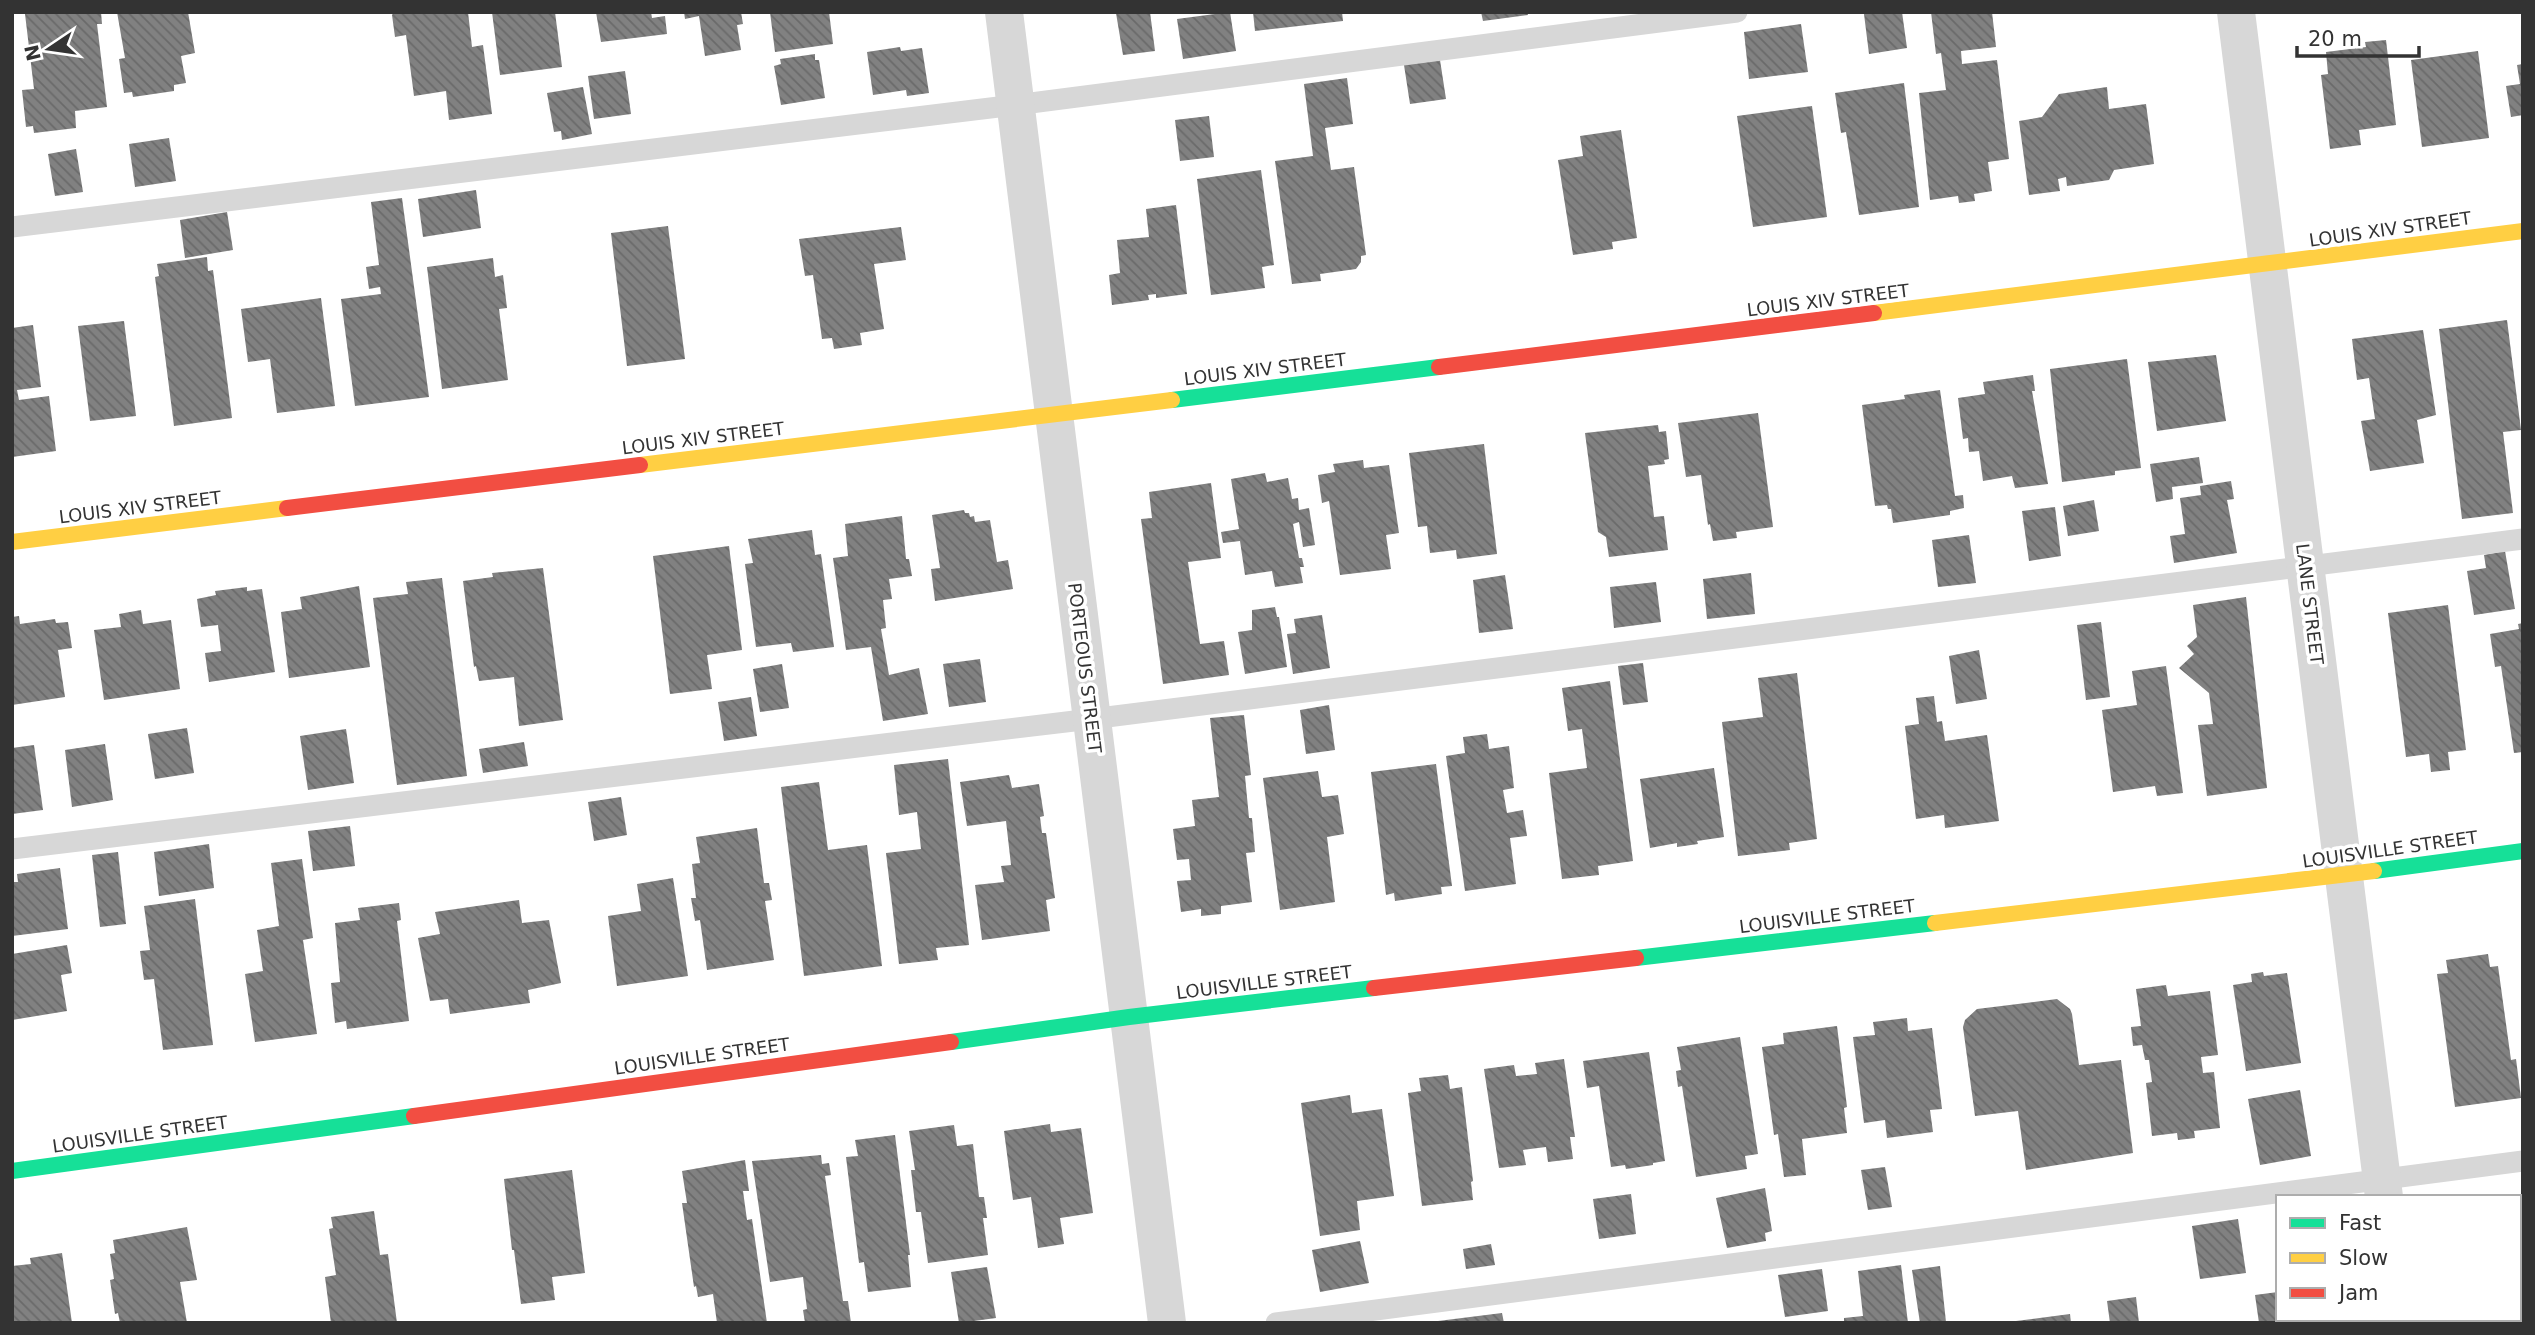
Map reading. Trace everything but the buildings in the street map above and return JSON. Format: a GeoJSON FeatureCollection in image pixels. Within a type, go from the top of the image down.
{"type":"FeatureCollection","features":[{"type":"Feature","properties":{"kind":"street","name":"PORTEOUS STREET"},"geometry":{"type":"LineString","coordinates":[[1004,12],[1167,1323]]}},
{"type":"Feature","properties":{"kind":"street","name":"LANE STREET"},"geometry":{"type":"LineString","coordinates":[[2236,12],[2383,1187]]}},
{"type":"Feature","properties":{"kind":"street","name":"LOUIS XIV STREET"},"geometry":{"type":"LineString","coordinates":[[12,542],[2268,265],[2523,231]]}},
{"type":"Feature","properties":{"kind":"street","name":"LOUISVILLE STREET"},"geometry":{"type":"LineString","coordinates":[[12,1171],[1129,1017],[2344,875],[2523,850]]}},
{"type":"Feature","properties":{"kind":"lane"},"geometry":{"type":"LineString","coordinates":[[12,227],[1016,104],[1737,12]]}},
{"type":"Feature","properties":{"kind":"lane"},"geometry":{"type":"LineString","coordinates":[[12,849],[1091,719],[2523,539]]}},
{"type":"Feature","properties":{"kind":"lane"},"geometry":{"type":"LineString","coordinates":[[2318,1195],[2383,1187],[2523,1161]]}},
{"type":"Feature","properties":{"kind":"lane"},"geometry":{"type":"LineString","coordinates":[[1276,1323],[2276,1200]]}},
{"type":"Feature","properties":{"kind":"traffic: fast"},"geometry":{"type":"LineString","coordinates":[[1172,400],[1439,367]]}},
{"type":"Feature","properties":{"kind":"traffic: fast"},"geometry":{"type":"LineString","coordinates":[[2374,871],[2523,851]]}},
{"type":"Feature","properties":{"kind":"traffic: fast"},"geometry":{"type":"LineString","coordinates":[[1636,958],[1935,923]]}},
{"type":"Feature","properties":{"kind":"traffic: fast"},"geometry":{"type":"LineString","coordinates":[[951,1042],[1129,1017],[1374,988]]}},
{"type":"Feature","properties":{"kind":"traffic: fast"},"geometry":{"type":"LineString","coordinates":[[12,1171],[414,1116]]}},
{"type":"Feature","properties":{"kind":"traffic: slow"},"geometry":{"type":"LineString","coordinates":[[1874,313],[2523,231]]}},
{"type":"Feature","properties":{"kind":"traffic: slow"},"geometry":{"type":"LineString","coordinates":[[640,465],[1172,400]]}},
{"type":"Feature","properties":{"kind":"traffic: slow"},"geometry":{"type":"LineString","coordinates":[[12,542],[287,508]]}},
{"type":"Feature","properties":{"kind":"traffic: slow"},"geometry":{"type":"LineString","coordinates":[[1935,923],[2374,871]]}},
{"type":"Feature","properties":{"kind":"traffic: jam"},"geometry":{"type":"LineString","coordinates":[[1439,367],[1874,313]]}},
{"type":"Feature","properties":{"kind":"traffic: jam"},"geometry":{"type":"LineString","coordinates":[[287,508],[640,465]]}},
{"type":"Feature","properties":{"kind":"traffic: jam"},"geometry":{"type":"LineString","coordinates":[[1374,988],[1636,958]]}},
{"type":"Feature","properties":{"kind":"traffic: jam"},"geometry":{"type":"LineString","coordinates":[[414,1116],[951,1042]]}}]}
